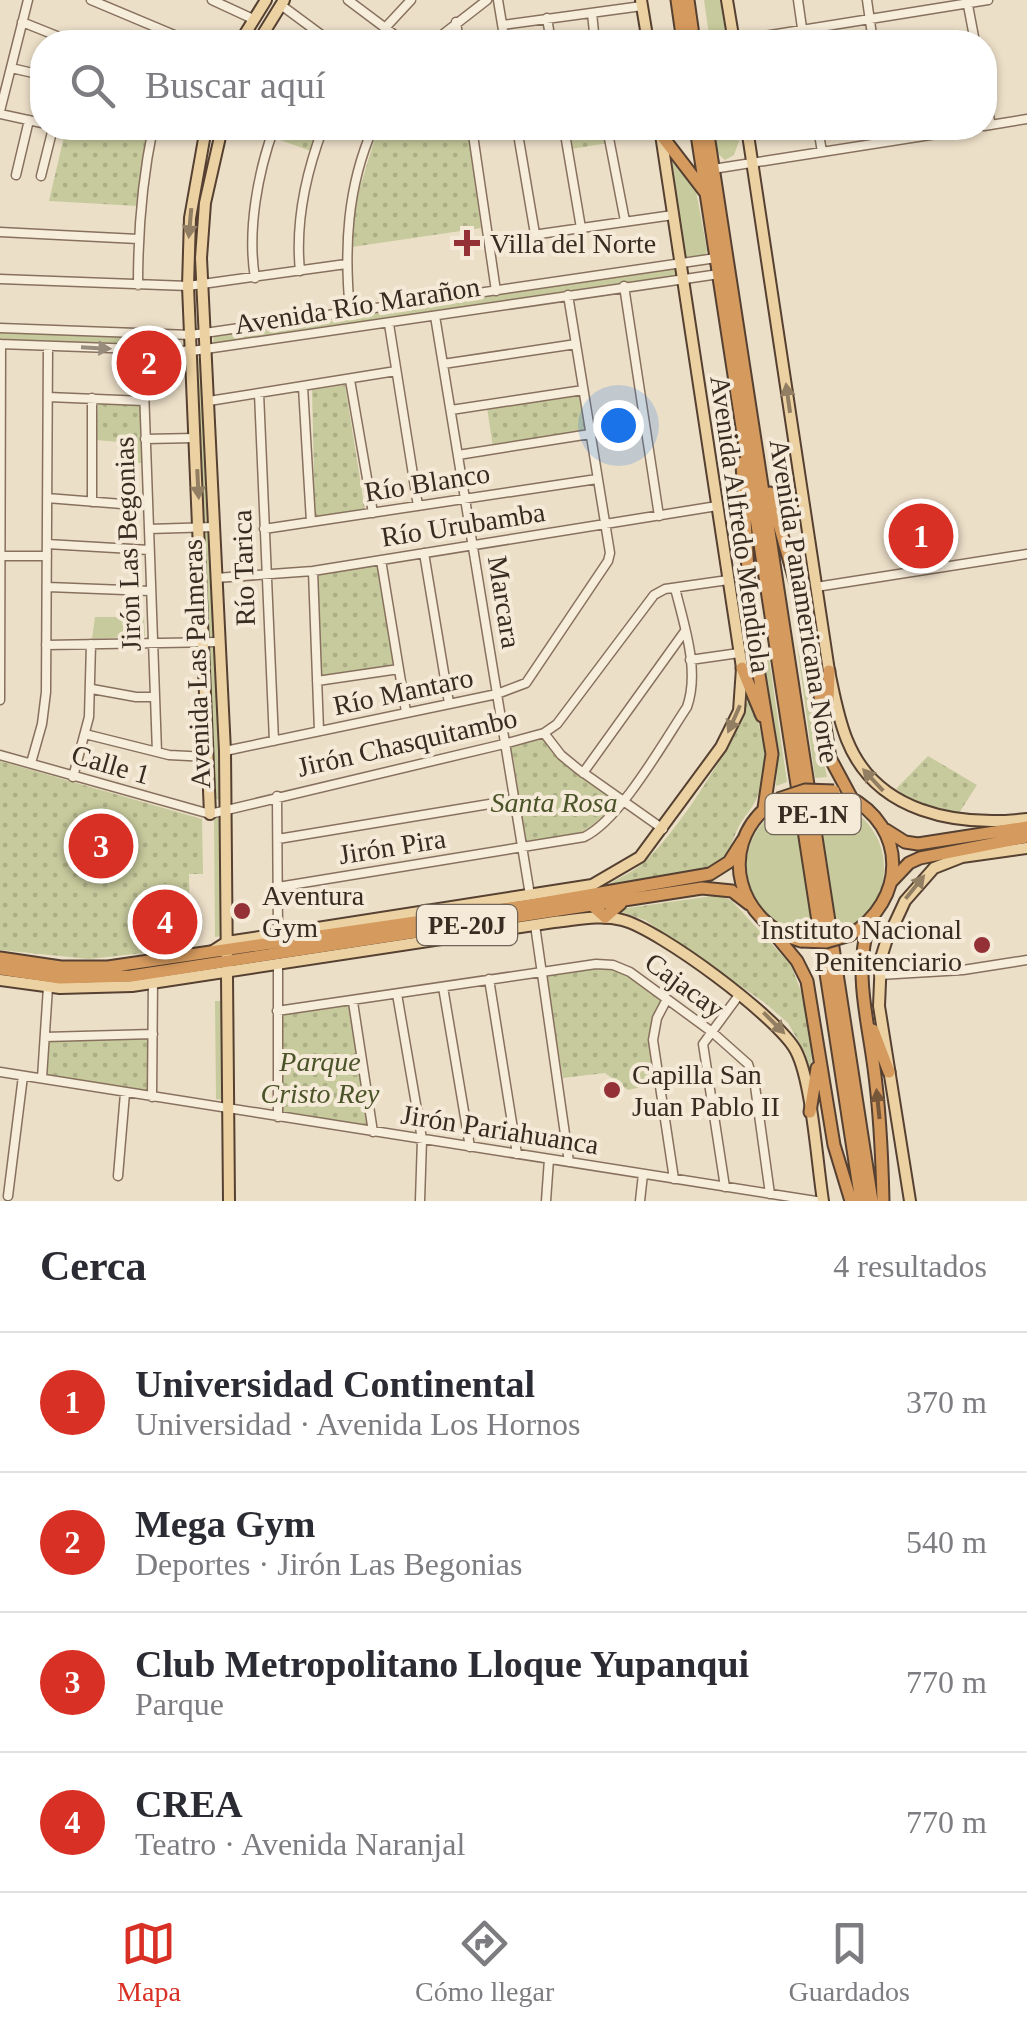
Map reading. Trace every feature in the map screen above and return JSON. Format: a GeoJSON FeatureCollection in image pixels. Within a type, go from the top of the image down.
{"type":"FeatureCollection","features":[{"type":"Feature","properties":{"kind":"highway"},"geometry":{"type":"LineString","coordinates":[[677,0],[681,30]]}},
{"type":"Feature","properties":{"kind":"highway"},"geometry":{"type":"LineString","coordinates":[[688,0],[692,30]]}},
{"type":"Feature","properties":{"kind":"highway"},"geometry":{"type":"LineString","coordinates":[[666,140],[706,194]]}},
{"type":"Feature","properties":{"kind":"highway","name":"Avenida Panamericana Norte"},"geometry":{"type":"LineString","coordinates":[[698,140],[872,1201]]}},
{"type":"Feature","properties":{"kind":"highway","name":"Avenida Panamericana Norte"},"geometry":{"type":"LineString","coordinates":[[713,140],[748,430],[861,1201]]}},
{"type":"Feature","properties":{"kind":"highway"},"geometry":{"type":"LineString","coordinates":[[748,430],[742,484],[749,606],[770,728],[772,767],[764,808]]}},
{"type":"Feature","properties":{"kind":"highway"},"geometry":{"type":"LineString","coordinates":[[748,430],[809,628],[835,772],[851,797]]}},
{"type":"Feature","properties":{"kind":"highway"},"geometry":{"type":"LineString","coordinates":[[742,668],[770,728]]}},
{"type":"Feature","properties":{"kind":"highway"},"geometry":{"type":"LineString","coordinates":[[826,732],[829,671]]}},
{"type":"Feature","properties":{"kind":"highway","name":"PE-20J"},"geometry":{"type":"LineString","coordinates":[[620,896],[710,874],[729,862],[764,808],[805,790],[834,791],[851,797],[874,815],[882,827],[905,842],[918,844],[1027,823]]}},
{"type":"Feature","properties":{"kind":"highway"},"geometry":{"type":"LineString","coordinates":[[882,827],[892,854],[892,882]]}},
{"type":"Feature","properties":{"kind":"highway"},"geometry":{"type":"LineString","coordinates":[[768,926],[802,941],[826,942],[850,935],[870,921],[882,906],[892,882],[909,863],[933,854],[1027,838]]}},
{"type":"Feature","properties":{"kind":"highway"},"geometry":{"type":"LineString","coordinates":[[743,840],[739,872],[749,904],[804,973],[832,1137],[851,1201]]}},
{"type":"Feature","properties":{"kind":"highway","name":"PE-20J"},"geometry":{"type":"LineString","coordinates":[[0,958],[81,968],[227,957],[589,895],[714,888],[732,891],[749,904]]}},
{"type":"Feature","properties":{"kind":"highway"},"geometry":{"type":"LineString","coordinates":[[589,895],[620,896]]}},
{"type":"Feature","properties":{"kind":"highway"},"geometry":{"type":"LineString","coordinates":[[589,895],[605,917],[620,896]]}},
{"type":"Feature","properties":{"kind":"highway"},"geometry":{"type":"LineString","coordinates":[[870,921],[860,963],[878,1102],[883,1201]]}},
{"type":"Feature","properties":{"kind":"highway","name":"PE-20J"},"geometry":{"type":"LineString","coordinates":[[0,969],[81,979],[153,978],[210,958]]}},
{"type":"Feature","properties":{"kind":"highway"},"geometry":{"type":"LineString","coordinates":[[863,1002],[889,1072]]}},
{"type":"Feature","properties":{"kind":"highway"},"geometry":{"type":"LineString","coordinates":[[810,1112],[819,1054]]}},
{"type":"Feature","properties":{"kind":"main road"},"geometry":{"type":"LineString","coordinates":[[247,30],[266,0]]}},
{"type":"Feature","properties":{"kind":"main road"},"geometry":{"type":"LineString","coordinates":[[727,0],[731,30]]}},
{"type":"Feature","properties":{"kind":"main road"},"geometry":{"type":"LineString","coordinates":[[266,30],[283,3]]}},
{"type":"Feature","properties":{"kind":"main road"},"geometry":{"type":"LineString","coordinates":[[642,3],[646,30]]}},
{"type":"Feature","properties":{"kind":"main road","name":"Avenida Las Palmeras"},"geometry":{"type":"LineString","coordinates":[[204,140],[190,218],[188,286],[210,814]]}},
{"type":"Feature","properties":{"kind":"main road","name":"Avenida Las Palmeras"},"geometry":{"type":"LineString","coordinates":[[219,140],[205,203],[201,285],[224,751],[230,1201]]}},
{"type":"Feature","properties":{"kind":"main road","name":"Avenida Alfredo Mendiola"},"geometry":{"type":"LineString","coordinates":[[227,957],[278,934],[530,895],[589,895],[606,878],[640,857],[721,747],[740,711],[742,668],[662,140]]}},
{"type":"Feature","properties":{"kind":"main road"},"geometry":{"type":"LineString","coordinates":[[749,140],[829,671],[845,736],[872,782],[902,804],[960,818],[1027,823]]}},
{"type":"Feature","properties":{"kind":"main road"},"geometry":{"type":"LineString","coordinates":[[910,1201],[878,1006],[886,942],[914,888],[934,868],[962,857],[1027,848]]}},
{"type":"Feature","properties":{"kind":"main road"},"geometry":{"type":"LineString","coordinates":[[0,980],[48,987],[108,988],[227,957],[278,964],[605,917],[646,928],[776,1022],[796,1050],[810,1112],[819,1201]]}},
{"type":"Feature","properties":{"kind":"street"},"geometry":{"type":"LineString","coordinates":[[16,174],[28,120],[0,111],[28,0]]}},
{"type":"Feature","properties":{"kind":"street"},"geometry":{"type":"LineString","coordinates":[[91,0],[160,30]]}},
{"type":"Feature","properties":{"kind":"street"},"geometry":{"type":"LineString","coordinates":[[212,0],[253,19]]}},
{"type":"Feature","properties":{"kind":"street"},"geometry":{"type":"LineString","coordinates":[[348,0],[388,30]]}},
{"type":"Feature","properties":{"kind":"street"},"geometry":{"type":"LineString","coordinates":[[385,28],[411,0]]}},
{"type":"Feature","properties":{"kind":"street"},"geometry":{"type":"LineString","coordinates":[[447,30],[487,0]]}},
{"type":"Feature","properties":{"kind":"street"},"geometry":{"type":"LineString","coordinates":[[498,0],[503,30]]}},
{"type":"Feature","properties":{"kind":"street"},"geometry":{"type":"LineString","coordinates":[[798,0],[802,30],[988,0]]}},
{"type":"Feature","properties":{"kind":"street"},"geometry":{"type":"LineString","coordinates":[[867,0],[871,30]]}},
{"type":"Feature","properties":{"kind":"street"},"geometry":{"type":"LineString","coordinates":[[967,2],[973,30]]}},
{"type":"Feature","properties":{"kind":"street"},"geometry":{"type":"LineString","coordinates":[[283,3],[310,30]]}},
{"type":"Feature","properties":{"kind":"street"},"geometry":{"type":"LineString","coordinates":[[502,25],[642,3]]}},
{"type":"Feature","properties":{"kind":"street"},"geometry":{"type":"LineString","coordinates":[[592,13],[594,30]]}},
{"type":"Feature","properties":{"kind":"street"},"geometry":{"type":"LineString","coordinates":[[547,18],[549,30]]}},
{"type":"Feature","properties":{"kind":"street"},"geometry":{"type":"LineString","coordinates":[[22,22],[42,30]]}},
{"type":"Feature","properties":{"kind":"street"},"geometry":{"type":"LineString","coordinates":[[456,22],[457,30]]}},
{"type":"Feature","properties":{"kind":"street"},"geometry":{"type":"LineString","coordinates":[[11,68],[30,72]]}},
{"type":"Feature","properties":{"kind":"street"},"geometry":{"type":"LineString","coordinates":[[997,124],[1027,119]]}},
{"type":"Feature","properties":{"kind":"street"},"geometry":{"type":"LineString","coordinates":[[41,176],[49,140]]}},
{"type":"Feature","properties":{"kind":"street"},"geometry":{"type":"LineString","coordinates":[[138,286],[144,172],[151,140]]}},
{"type":"Feature","properties":{"kind":"street"},"geometry":{"type":"LineString","coordinates":[[256,278],[256,203],[271,140]]}},
{"type":"Feature","properties":{"kind":"street"},"geometry":{"type":"LineString","coordinates":[[300,271],[303,196],[319,140]]}},
{"type":"Feature","properties":{"kind":"street"},"geometry":{"type":"LineString","coordinates":[[350,312],[348,217],[369,140]]}},
{"type":"Feature","properties":{"kind":"street"},"geometry":{"type":"LineString","coordinates":[[474,140],[496,292]]}},
{"type":"Feature","properties":{"kind":"street"},"geometry":{"type":"LineString","coordinates":[[520,140],[534,234]]}},
{"type":"Feature","properties":{"kind":"street"},"geometry":{"type":"LineString","coordinates":[[566,140],[580,228]]}},
{"type":"Feature","properties":{"kind":"street"},"geometry":{"type":"LineString","coordinates":[[609,140],[625,221]]}},
{"type":"Feature","properties":{"kind":"street"},"geometry":{"type":"LineString","coordinates":[[820,140],[822,152]]}},
{"type":"Feature","properties":{"kind":"street"},"geometry":{"type":"LineString","coordinates":[[714,169],[901,140]]}},
{"type":"Feature","properties":{"kind":"street"},"geometry":{"type":"LineString","coordinates":[[680,162],[694,151]]}},
{"type":"Feature","properties":{"kind":"street"},"geometry":{"type":"LineString","coordinates":[[490,242],[673,214]]}},
{"type":"Feature","properties":{"kind":"street"},"geometry":{"type":"LineString","coordinates":[[0,232],[138,239]]}},
{"type":"Feature","properties":{"kind":"street","name":"Avenida Río Marañon"},"geometry":{"type":"LineString","coordinates":[[0,328],[205,334],[716,258]]}},
{"type":"Feature","properties":{"kind":"street"},"geometry":{"type":"LineString","coordinates":[[0,279],[188,286],[346,264]]}},
{"type":"Feature","properties":{"kind":"street","name":"Avenida Río Marañon"},"geometry":{"type":"LineString","coordinates":[[0,344],[192,352],[719,274]]}},
{"type":"Feature","properties":{"kind":"street"},"geometry":{"type":"LineString","coordinates":[[624,286],[659,516]]}},
{"type":"Feature","properties":{"kind":"street","name":"Río Mantaro"},"geometry":{"type":"LineString","coordinates":[[224,751],[497,694],[526,683],[608,561],[606,525],[568,295]]}},
{"type":"Feature","properties":{"kind":"street","name":"Marcara"},"geometry":{"type":"LineString","coordinates":[[436,316],[530,895]]}},
{"type":"Feature","properties":{"kind":"street"},"geometry":{"type":"LineString","coordinates":[[390,324],[418,506]]}},
{"type":"Feature","properties":{"kind":"street","name":"Jirón Las Begonias"},"geometry":{"type":"LineString","coordinates":[[142,334],[157,752]]}},
{"type":"Feature","properties":{"kind":"street"},"geometry":{"type":"LineString","coordinates":[[0,344],[0,700]]}},
{"type":"Feature","properties":{"kind":"street"},"geometry":{"type":"LineString","coordinates":[[443,364],[576,344]]}},
{"type":"Feature","properties":{"kind":"street"},"geometry":{"type":"LineString","coordinates":[[30,764],[46,704],[48,346]]}},
{"type":"Feature","properties":{"kind":"street"},"geometry":{"type":"LineString","coordinates":[[208,401],[396,371]]}},
{"type":"Feature","properties":{"kind":"street"},"geometry":{"type":"LineString","coordinates":[[350,380],[373,513]]}},
{"type":"Feature","properties":{"kind":"street"},"geometry":{"type":"LineString","coordinates":[[302,386],[311,522]]}},
{"type":"Feature","properties":{"kind":"street"},"geometry":{"type":"LineString","coordinates":[[451,410],[583,390]]}},
{"type":"Feature","properties":{"kind":"street","name":"Río Tarica"},"geometry":{"type":"LineString","coordinates":[[258,393],[274,741]]}},
{"type":"Feature","properties":{"kind":"street"},"geometry":{"type":"LineString","coordinates":[[48,397],[144,400]]}},
{"type":"Feature","properties":{"kind":"street"},"geometry":{"type":"LineString","coordinates":[[92,398],[92,502]]}},
{"type":"Feature","properties":{"kind":"street"},"geometry":{"type":"LineString","coordinates":[[458,455],[590,434]]}},
{"type":"Feature","properties":{"kind":"street"},"geometry":{"type":"LineString","coordinates":[[145,439],[196,438]]}},
{"type":"Feature","properties":{"kind":"street","name":"Río Blanco"},"geometry":{"type":"LineString","coordinates":[[264,529],[598,479]]}},
{"type":"Feature","properties":{"kind":"street"},"geometry":{"type":"LineString","coordinates":[[48,498],[147,506]]}},
{"type":"Feature","properties":{"kind":"street","name":"Río Urubamba"},"geometry":{"type":"LineString","coordinates":[[216,578],[313,571],[716,506]]}},
{"type":"Feature","properties":{"kind":"street"},"geometry":{"type":"LineString","coordinates":[[149,528],[214,526]]}},
{"type":"Feature","properties":{"kind":"street"},"geometry":{"type":"LineString","coordinates":[[47,544],[149,550]]}},
{"type":"Feature","properties":{"kind":"street"},"geometry":{"type":"LineString","coordinates":[[424,553],[449,704]]}},
{"type":"Feature","properties":{"kind":"street"},"geometry":{"type":"LineString","coordinates":[[816,587],[1027,554]]}},
{"type":"Feature","properties":{"kind":"street"},"geometry":{"type":"LineString","coordinates":[[1,556],[47,556]]}},
{"type":"Feature","properties":{"kind":"street"},"geometry":{"type":"LineString","coordinates":[[382,560],[406,712]]}},
{"type":"Feature","properties":{"kind":"street"},"geometry":{"type":"LineString","coordinates":[[313,571],[319,731]]}},
{"type":"Feature","properties":{"kind":"street","name":"Jirón Chasquitambo"},"geometry":{"type":"LineString","coordinates":[[210,814],[544,733],[557,724],[590,682],[648,600],[659,591],[728,580]]}},
{"type":"Feature","properties":{"kind":"street"},"geometry":{"type":"LineString","coordinates":[[48,587],[150,590]]}},
{"type":"Feature","properties":{"kind":"street","name":"Jirón Pira"},"geometry":{"type":"LineString","coordinates":[[278,887],[584,838],[607,821],[687,708],[692,687],[689,657],[675,588]]}},
{"type":"Feature","properties":{"kind":"street"},"geometry":{"type":"LineString","coordinates":[[583,773],[685,631]]}},
{"type":"Feature","properties":{"kind":"street"},"geometry":{"type":"LineString","coordinates":[[46,645],[218,642]]}},
{"type":"Feature","properties":{"kind":"street"},"geometry":{"type":"LineString","coordinates":[[73,777],[86,734],[92,689],[91,644]]}},
{"type":"Feature","properties":{"kind":"street"},"geometry":{"type":"LineString","coordinates":[[672,649],[683,648],[689,657],[738,653]]}},
{"type":"Feature","properties":{"kind":"street"},"geometry":{"type":"LineString","coordinates":[[317,681],[399,669]]}},
{"type":"Feature","properties":{"kind":"street"},"geometry":{"type":"LineString","coordinates":[[92,689],[156,697]]}},
{"type":"Feature","properties":{"kind":"street"},"geometry":{"type":"LineString","coordinates":[[544,733],[560,756],[663,829]]}},
{"type":"Feature","properties":{"kind":"street"},"geometry":{"type":"LineString","coordinates":[[86,734],[157,752],[210,757]]}},
{"type":"Feature","properties":{"kind":"street","name":"Calle 1"},"geometry":{"type":"LineString","coordinates":[[0,755],[210,814]]}},
{"type":"Feature","properties":{"kind":"street"},"geometry":{"type":"LineString","coordinates":[[277,796],[278,934]]}},
{"type":"Feature","properties":{"kind":"street"},"geometry":{"type":"LineString","coordinates":[[278,839],[514,800]]}},
{"type":"Feature","properties":{"kind":"street"},"geometry":{"type":"LineString","coordinates":[[534,925],[569,1162]]}},
{"type":"Feature","properties":{"kind":"street"},"geometry":{"type":"LineString","coordinates":[[880,975],[962,970],[1027,960]]}},
{"type":"Feature","properties":{"kind":"street"},"geometry":{"type":"LineString","coordinates":[[278,964],[278,1118]]}},
{"type":"Feature","properties":{"kind":"street","name":"Cajacay"},"geometry":{"type":"LineString","coordinates":[[277,1011],[596,964],[613,965],[630,972],[740,1054],[752,1072],[770,1194]]}},
{"type":"Feature","properties":{"kind":"street"},"geometry":{"type":"LineString","coordinates":[[152,1097],[153,978]]}},
{"type":"Feature","properties":{"kind":"street"},"geometry":{"type":"LineString","coordinates":[[490,980],[518,1154]]}},
{"type":"Feature","properties":{"kind":"street"},"geometry":{"type":"LineString","coordinates":[[443,986],[470,1147]]}},
{"type":"Feature","properties":{"kind":"street"},"geometry":{"type":"LineString","coordinates":[[42,1078],[48,987]]}},
{"type":"Feature","properties":{"kind":"street"},"geometry":{"type":"LineString","coordinates":[[398,994],[422,1139],[420,1201]]}},
{"type":"Feature","properties":{"kind":"street"},"geometry":{"type":"LineString","coordinates":[[724,1187],[703,1044],[739,995]]}},
{"type":"Feature","properties":{"kind":"street"},"geometry":{"type":"LineString","coordinates":[[668,1000],[657,1018],[653,1040],[674,1179]]}},
{"type":"Feature","properties":{"kind":"street"},"geometry":{"type":"LineString","coordinates":[[353,1002],[373,1132]]}},
{"type":"Feature","properties":{"kind":"street"},"geometry":{"type":"LineString","coordinates":[[45,1037],[152,1034]]}},
{"type":"Feature","properties":{"kind":"street","name":"Jirón Pariahuanca"},"geometry":{"type":"LineString","coordinates":[[0,1072],[819,1201]]}},
{"type":"Feature","properties":{"kind":"street"},"geometry":{"type":"LineString","coordinates":[[8,1196],[23,1076]]}},
{"type":"Feature","properties":{"kind":"street"},"geometry":{"type":"LineString","coordinates":[[118,1176],[125,1092]]}},
{"type":"Feature","properties":{"kind":"street"},"geometry":{"type":"LineString","coordinates":[[546,1201],[549,1159]]}},
{"type":"Feature","properties":{"kind":"street"},"geometry":{"type":"LineString","coordinates":[[640,1201],[643,1174]]}},
{"type":"Feature","properties":{"kind":"street"},"geometry":{"type":"LineString","coordinates":[[744,1201],[745,1190]]}},
{"type":"Feature","properties":{"kind":"green space"},"geometry":{"type":"Polygon","coordinates":[[[704,0],[720,0],[725,30],[708,30],[704,0]]]}},
{"type":"Feature","properties":{"kind":"green space"},"geometry":{"type":"Polygon","coordinates":[[[63,140],[148,140],[138,206],[49,201],[63,140]]]}},
{"type":"Feature","properties":{"kind":"green space"},"geometry":{"type":"Polygon","coordinates":[[[280,140],[315,140],[311,151],[280,140]]]}},
{"type":"Feature","properties":{"kind":"green space","name":"Villa del Norte"},"geometry":{"type":"Polygon","coordinates":[[[374,140],[469,140],[481,228],[352,247],[354,207],[374,140]]]}},
{"type":"Feature","properties":{"kind":"green space"},"geometry":{"type":"Polygon","coordinates":[[[569,140],[608,140],[608,143],[571,149],[569,140]]]}},
{"type":"Feature","properties":{"kind":"green space"},"geometry":{"type":"Polygon","coordinates":[[[714,140],[739,140],[734,155],[725,160],[715,151],[714,140]]]}},
{"type":"Feature","properties":{"kind":"green space"},"geometry":{"type":"Polygon","coordinates":[[[669,157],[696,191],[705,256],[685,257],[669,157]]]}},
{"type":"Feature","properties":{"kind":"green space"},"geometry":{"type":"Polygon","coordinates":[[[676,267],[678,276],[213,343],[214,336],[676,267]]]}},
{"type":"Feature","properties":{"kind":"green space"},"geometry":{"type":"Polygon","coordinates":[[[0,331],[133,337],[133,345],[0,339],[0,331]]]}},
{"type":"Feature","properties":{"kind":"green space"},"geometry":{"type":"Polygon","coordinates":[[[196,358],[205,359],[210,522],[203,522],[196,358]]]}},
{"type":"Feature","properties":{"kind":"green space"},"geometry":{"type":"Polygon","coordinates":[[[345,385],[365,510],[315,517],[312,390],[345,385]]]}},
{"type":"Feature","properties":{"kind":"green space"},"geometry":{"type":"Polygon","coordinates":[[[581,393],[588,432],[493,447],[487,408],[581,393]]]}},
{"type":"Feature","properties":{"kind":"green space"},"geometry":{"type":"Polygon","coordinates":[[[98,401],[141,403],[143,463],[118,463],[118,442],[96,440],[98,401]]]}},
{"type":"Feature","properties":{"kind":"green space"},"geometry":{"type":"Polygon","coordinates":[[[204,529],[210,531],[214,638],[206,637],[204,529]]]}},
{"type":"Feature","properties":{"kind":"green space"},"geometry":{"type":"Polygon","coordinates":[[[380,563],[397,666],[319,676],[315,572],[380,563]]]}},
{"type":"Feature","properties":{"kind":"green space"},"geometry":{"type":"Polygon","coordinates":[[[124,615],[144,616],[145,636],[92,639],[95,617],[123,617],[124,633],[124,615]]]}},
{"type":"Feature","properties":{"kind":"green space"},"geometry":{"type":"Polygon","coordinates":[[[208,644],[215,648],[220,801],[215,798],[208,644]]]}},
{"type":"Feature","properties":{"kind":"green space"},"geometry":{"type":"Polygon","coordinates":[[[797,645],[827,777],[815,778],[797,645]]]}},
{"type":"Feature","properties":{"kind":"green space"},"geometry":{"type":"Polygon","coordinates":[[[768,651],[787,782],[776,786],[778,750],[762,652],[768,651]]]}},
{"type":"Feature","properties":{"kind":"green space"},"geometry":{"type":"Polygon","coordinates":[[[748,696],[761,735],[764,774],[756,800],[723,858],[692,872],[608,885],[641,865],[671,833],[719,761],[748,696]]]}},
{"type":"Feature","properties":{"kind":"green space","name":"Santa Rosa"},"geometry":{"type":"Polygon","coordinates":[[[541,736],[572,769],[616,801],[587,829],[525,844],[513,757],[509,756],[508,748],[541,736]]]}},
{"type":"Feature","properties":{"kind":"green space"},"geometry":{"type":"Polygon","coordinates":[[[928,756],[977,785],[959,813],[915,802],[896,789],[928,756]]]}},
{"type":"Feature","properties":{"kind":"green space"},"geometry":{"type":"Polygon","coordinates":[[[0,761],[202,819],[203,874],[189,874],[190,948],[89,959],[0,950],[0,761]]]}},
{"type":"Feature","properties":{"kind":"green space"},"geometry":{"type":"Polygon","coordinates":[[[815,799],[842,804],[864,819],[879,841],[884,868],[879,895],[864,917],[842,932],[815,937],[788,932],[766,917],[751,895],[746,868],[751,841],[766,819],[788,804],[815,799]]]}},
{"type":"Feature","properties":{"kind":"green space"},"geometry":{"type":"Polygon","coordinates":[[[214,816],[222,817],[222,936],[215,937],[214,816]]]}},
{"type":"Feature","properties":{"kind":"green space"},"geometry":{"type":"Polygon","coordinates":[[[719,895],[732,901],[791,965],[803,997],[812,1051],[811,1075],[805,1053],[788,1023],[765,1003],[645,920],[614,910],[719,895]]]}},
{"type":"Feature","properties":{"kind":"green space"},"geometry":{"type":"Polygon","coordinates":[[[592,967],[622,973],[664,1000],[651,1046],[656,1084],[628,1090],[605,1073],[563,1078],[545,975],[592,967]]]}},
{"type":"Feature","properties":{"kind":"green space"},"geometry":{"type":"Polygon","coordinates":[[[215,1001],[222,1001],[223,1100],[216,1099],[215,1001]]]}},
{"type":"Feature","properties":{"kind":"green space","name":"Parque Cristo Rey"},"geometry":{"type":"Polygon","coordinates":[[[349,1003],[368,1125],[283,1115],[281,1013],[349,1003]]]}},
{"type":"Feature","properties":{"kind":"green space"},"geometry":{"type":"Polygon","coordinates":[[[149,1037],[149,1093],[45,1076],[48,1039],[149,1037]]]}},
{"type":"Feature","properties":{"kind":"place","name":"Villa del Norte"},"geometry":{"type":"Point","coordinates":[467,243]}},
{"type":"Feature","properties":{"kind":"place","name":"Mega Gym"},"geometry":{"type":"Point","coordinates":[149,363]}},
{"type":"Feature","properties":{"kind":"place","name":"Universidad Continental"},"geometry":{"type":"Point","coordinates":[921,536]}},
{"type":"Feature","properties":{"kind":"place","name":"Club Metropolitano Lloque Yupanqui"},"geometry":{"type":"Point","coordinates":[101,846]}},
{"type":"Feature","properties":{"kind":"place","name":"Aventura Gym"},"geometry":{"type":"Point","coordinates":[242,911]}},
{"type":"Feature","properties":{"kind":"place","name":"CREA"},"geometry":{"type":"Point","coordinates":[165,922]}},
{"type":"Feature","properties":{"kind":"place","name":"Instituto Nacional Penitenciario"},"geometry":{"type":"Point","coordinates":[982,945]}},
{"type":"Feature","properties":{"kind":"place","name":"Capilla San Juan Pablo II"},"geometry":{"type":"Point","coordinates":[612,1090]}}]}
